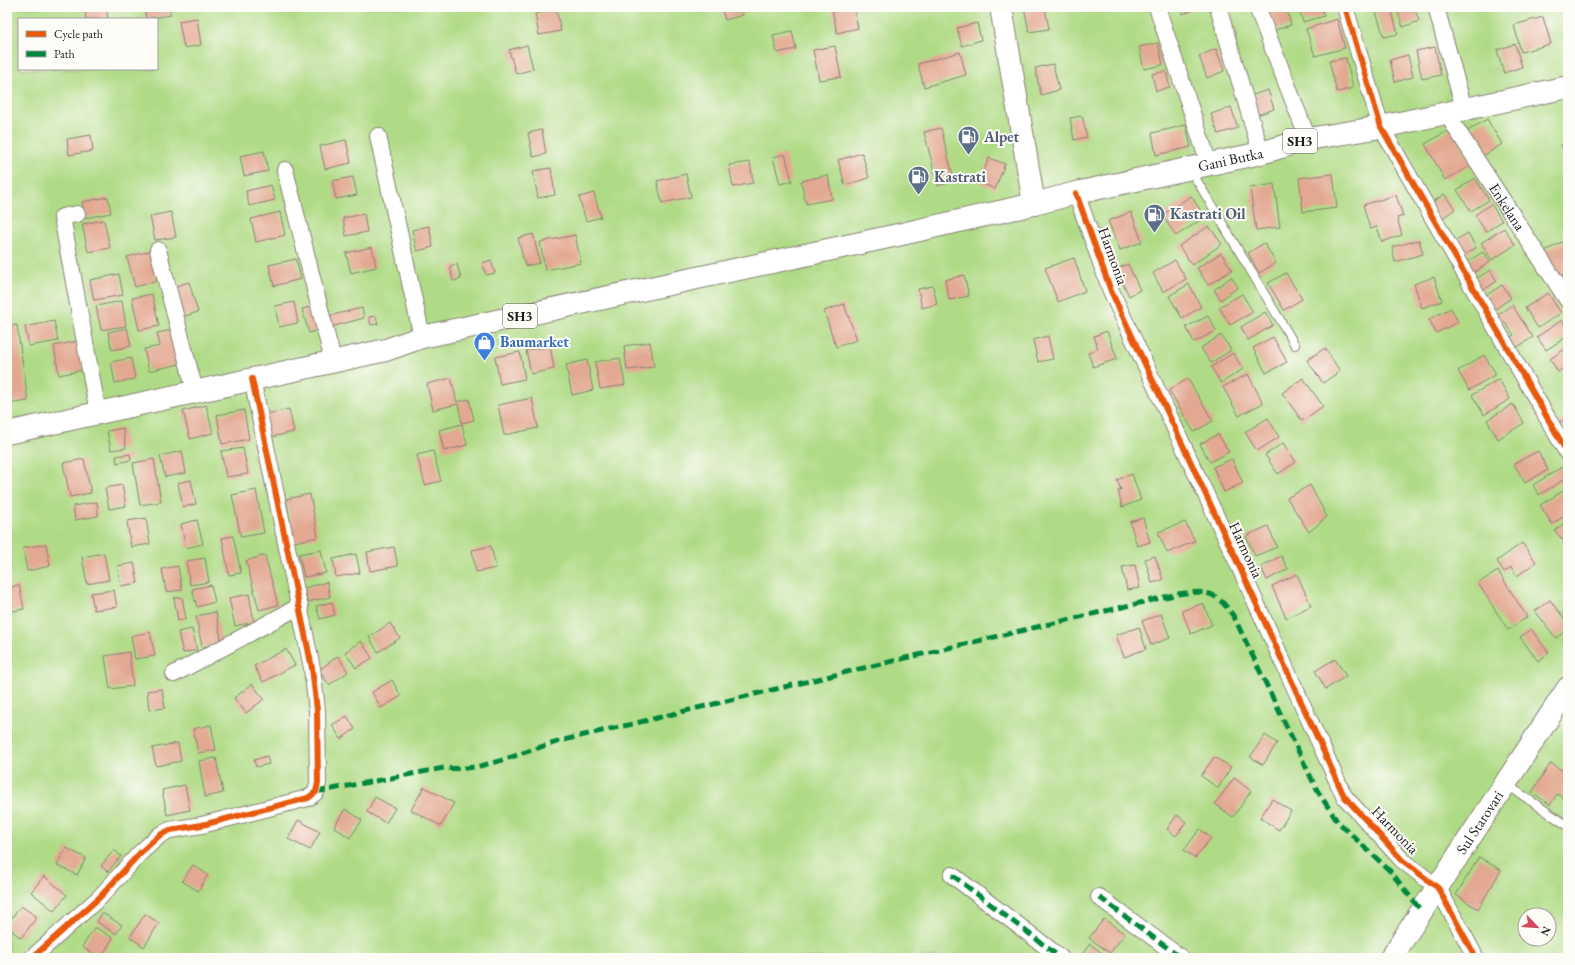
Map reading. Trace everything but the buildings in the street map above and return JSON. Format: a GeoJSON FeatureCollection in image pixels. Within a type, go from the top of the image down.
{"type":"FeatureCollection","features":[{"type":"Feature","properties":{"kind":"main road"},"geometry":{"type":"LineString","coordinates":[[1001,7],[1034,204]]}},
{"type":"Feature","properties":{"kind":"main road","name":"Gani Butka"},"geometry":{"type":"LineString","coordinates":[[1034,204],[1076,193],[1261,153],[1308,139],[1381,127],[1455,111],[1565,92]]}},
{"type":"Feature","properties":{"kind":"main road","name":"SH3"},"geometry":{"type":"LineString","coordinates":[[7,432],[386,350],[422,337],[1034,204]]}},
{"type":"Feature","properties":{"kind":"main road","name":"Sul Starovari"},"geometry":{"type":"LineString","coordinates":[[1392,958],[1568,688]]}},
{"type":"Feature","properties":{"kind":"street"},"geometry":{"type":"LineString","coordinates":[[1157,7],[1199,166]]}},
{"type":"Feature","properties":{"kind":"street"},"geometry":{"type":"LineString","coordinates":[[1218,7],[1261,153]]}},
{"type":"Feature","properties":{"kind":"street"},"geometry":{"type":"LineString","coordinates":[[1257,7],[1308,139]]}},
{"type":"Feature","properties":{"kind":"street"},"geometry":{"type":"LineString","coordinates":[[1345,7],[1381,127],[1568,454]]}},
{"type":"Feature","properties":{"kind":"street","name":"Enkelana"},"geometry":{"type":"LineString","coordinates":[[1436,7],[1455,111],[1568,302]]}},
{"type":"Feature","properties":{"kind":"street"},"geometry":{"type":"LineString","coordinates":[[378,136],[422,337]]}},
{"type":"Feature","properties":{"kind":"street"},"geometry":{"type":"LineString","coordinates":[[285,170],[333,361]]}},
{"type":"Feature","properties":{"kind":"street","name":"Harmonia"},"geometry":{"type":"LineString","coordinates":[[1076,193],[1111,291],[1344,796],[1402,860],[1438,888]]}},
{"type":"Feature","properties":{"kind":"street"},"geometry":{"type":"LineString","coordinates":[[77,214],[62,217],[98,413]]}},
{"type":"Feature","properties":{"kind":"street"},"geometry":{"type":"LineString","coordinates":[[158,250],[195,391]]}},
{"type":"Feature","properties":{"kind":"street"},"geometry":{"type":"LineString","coordinates":[[32,958],[100,898],[140,853],[160,835],[170,830],[202,825],[308,798],[316,792],[318,783],[318,710],[312,668],[252,379]]}},
{"type":"Feature","properties":{"kind":"street"},"geometry":{"type":"LineString","coordinates":[[174,674],[300,606]]}},
{"type":"Feature","properties":{"kind":"street"},"geometry":{"type":"LineString","coordinates":[[952,875],[1061,958]]}},
{"type":"Feature","properties":{"kind":"street"},"geometry":{"type":"LineString","coordinates":[[1438,888],[1476,958]]}},
{"type":"Feature","properties":{"kind":"street"},"geometry":{"type":"LineString","coordinates":[[1099,897],[1181,958]]}},
{"type":"Feature","properties":{"kind":"lane"},"geometry":{"type":"LineString","coordinates":[[1199,166],[1296,345]]}},
{"type":"Feature","properties":{"kind":"lane"},"geometry":{"type":"LineString","coordinates":[[1506,784],[1568,826]]}},
{"type":"Feature","properties":{"kind":"green space"},"geometry":{"type":"Polygon","coordinates":[[[7,7],[1568,7],[1568,958],[7,958],[7,7]]]}},
{"type":"Feature","properties":{"kind":"marked path"},"geometry":{"type":"LineString","coordinates":[[316,792],[444,768],[470,768],[496,762],[547,745],[577,737],[1178,594],[1197,592],[1210,594],[1216,597],[1228,608],[1234,617],[1317,790],[1337,821],[1391,872],[1422,912]]}},
{"type":"Feature","properties":{"kind":"marked path"},"geometry":{"type":"LineString","coordinates":[[952,875],[1061,958]]}},
{"type":"Feature","properties":{"kind":"marked path"},"geometry":{"type":"LineString","coordinates":[[1099,897],[1181,958]]}},
{"type":"Feature","properties":{"kind":"cycle path"},"geometry":{"type":"LineString","coordinates":[[1345,7],[1381,127],[1568,454]]}},
{"type":"Feature","properties":{"kind":"cycle path"},"geometry":{"type":"LineString","coordinates":[[1076,193],[1111,291],[1344,796],[1402,860],[1438,888],[1476,958]]}},
{"type":"Feature","properties":{"kind":"cycle path"},"geometry":{"type":"LineString","coordinates":[[32,958],[100,897],[140,853],[160,835],[170,830],[202,825],[308,798],[316,792],[318,783],[317,710],[312,668],[252,379]]}},
{"type":"Feature","properties":{"kind":"place","name":"Alpet"},"geometry":{"type":"Point","coordinates":[969,156]}},
{"type":"Feature","properties":{"kind":"place","name":"Kastrati"},"geometry":{"type":"Point","coordinates":[919,196]}},
{"type":"Feature","properties":{"kind":"place","name":"Kastrati Oil"},"geometry":{"type":"Point","coordinates":[1155,234]}},
{"type":"Feature","properties":{"kind":"place","name":"Baumarket"},"geometry":{"type":"Point","coordinates":[485,362]}}]}
